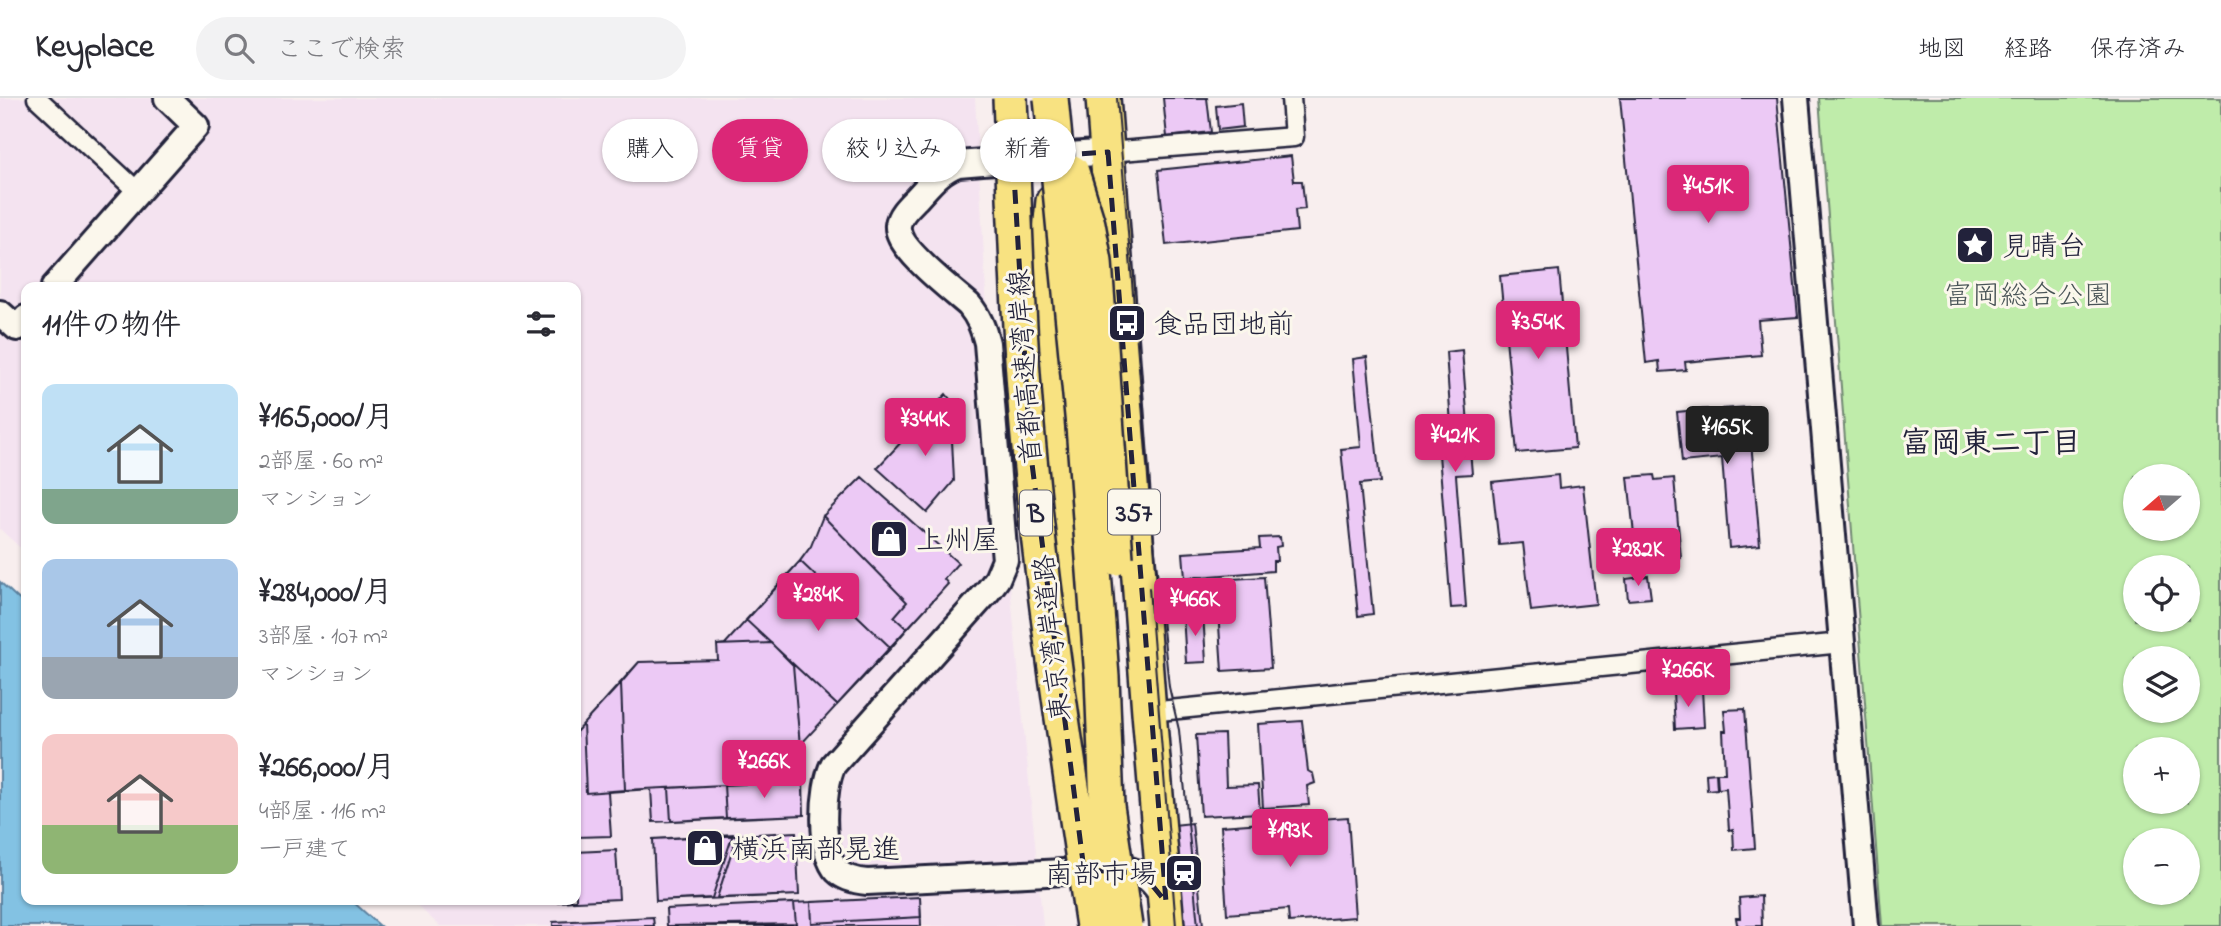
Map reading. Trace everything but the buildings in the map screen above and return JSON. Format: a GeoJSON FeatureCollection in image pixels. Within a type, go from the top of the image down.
{"type":"FeatureCollection","features":[{"type":"Feature","properties":{"kind":"highway","name":"東京湾岸道路"},"geometry":{"type":"LineString","coordinates":[[1010,98],[1011,119]]}},
{"type":"Feature","properties":{"kind":"highway","name":"首都高速湾岸線"},"geometry":{"type":"LineString","coordinates":[[1010,98],[1028,446],[1051,650],[1091,926]]}},
{"type":"Feature","properties":{"kind":"highway","name":"357"},"geometry":{"type":"LineString","coordinates":[[1103,98],[1166,914]]}},
{"type":"Feature","properties":{"kind":"highway","name":"首都高速湾岸線"},"geometry":{"type":"LineString","coordinates":[[1051,100],[1083,426],[1101,670],[1102,748],[1107,806],[1125,926]]}},
{"type":"Feature","properties":{"kind":"highway"},"geometry":{"type":"LineString","coordinates":[[1051,100],[1055,119]]}},
{"type":"Feature","properties":{"kind":"highway"},"geometry":{"type":"LineString","coordinates":[[1051,100],[1059,303],[1088,601],[1101,670]]}},
{"type":"Feature","properties":{"kind":"highway","name":"東京湾岸道路"},"geometry":{"type":"LineString","coordinates":[[1013,182],[1030,447],[1058,704],[1091,926]]}},
{"type":"Feature","properties":{"kind":"highway"},"geometry":{"type":"LineString","coordinates":[[1068,182],[1081,264],[1108,567],[1101,670]]}},
{"type":"Feature","properties":{"kind":"highway"},"geometry":{"type":"LineString","coordinates":[[1076,182],[1095,262],[1108,424],[1119,620],[1102,748]]}},
{"type":"Feature","properties":{"kind":"highway"},"geometry":{"type":"LineString","coordinates":[[1054,192],[1042,312],[1048,430],[1071,608],[1102,748]]}},
{"type":"Feature","properties":{"kind":"street"},"geometry":{"type":"LineString","coordinates":[[37,98],[138,192]]}},
{"type":"Feature","properties":{"kind":"street"},"geometry":{"type":"LineString","coordinates":[[58,282],[196,126],[166,98]]}},
{"type":"Feature","properties":{"kind":"street"},"geometry":{"type":"LineString","coordinates":[[1076,154],[1294,136],[1291,98]]}},
{"type":"Feature","properties":{"kind":"street"},"geometry":{"type":"LineString","coordinates":[[1796,98],[1866,926]]}},
{"type":"Feature","properties":{"kind":"street"},"geometry":{"type":"LineString","coordinates":[[980,161],[950,167],[933,180],[905,210],[898,226],[898,234],[909,250],[970,305],[984,330],[1005,559],[993,585],[833,765],[827,776],[824,799],[827,853],[836,870],[844,877],[867,881],[1124,869],[1142,873],[1150,878],[1166,914]]}},
{"type":"Feature","properties":{"kind":"street"},"geometry":{"type":"LineString","coordinates":[[0,313],[17,328],[21,324]]}},
{"type":"Feature","properties":{"kind":"street"},"geometry":{"type":"LineString","coordinates":[[1149,712],[1842,643]]}},
{"type":"Feature","properties":{"kind":"street"},"geometry":{"type":"LineString","coordinates":[[1124,869],[1139,857],[1147,842],[1157,795]]}},
{"type":"Feature","properties":{"kind":"highlighted area"},"geometry":{"type":"Polygon","coordinates":[[[1108,152],[1166,902],[1142,873],[1084,870],[1030,448],[1013,158],[1108,152]]]}},
{"type":"Feature","properties":{"kind":"shaded area"},"geometry":{"type":"Polygon","coordinates":[[[0,98],[975,98],[992,399],[1043,926],[440,926],[417,905],[581,905],[581,282],[21,282],[21,548],[0,529],[0,98]]]}},
{"type":"Feature","properties":{"kind":"green space","name":"富岡総合公園"},"geometry":{"type":"Polygon","coordinates":[[[1819,98],[2221,98],[2221,926],[1882,926],[1819,98]]]}},
{"type":"Feature","properties":{"kind":"water"},"geometry":{"type":"Polygon","coordinates":[[[0,582],[21,601],[21,905],[357,905],[380,926],[0,926],[0,582]]]}},
{"type":"Feature","properties":{"kind":"tram line"},"geometry":{"type":"LineString","coordinates":[[1117,98],[1150,502],[1169,687],[1179,730],[1198,926]]}},
{"type":"Feature","properties":{"kind":"tram line"},"geometry":{"type":"LineString","coordinates":[[1149,588],[1176,926]]}},
{"type":"Feature","properties":{"kind":"place","name":"見晴台"},"geometry":{"type":"Point","coordinates":[1975,245]}},
{"type":"Feature","properties":{"kind":"place","name":"食品団地前"},"geometry":{"type":"Point","coordinates":[1127,323]}},
{"type":"Feature","properties":{"kind":"place","name":"上州屋"},"geometry":{"type":"Point","coordinates":[889,539]}},
{"type":"Feature","properties":{"kind":"place","name":"横浜南部晃進"},"geometry":{"type":"Point","coordinates":[705,848]}},
{"type":"Feature","properties":{"kind":"place","name":"南部市場"},"geometry":{"type":"Point","coordinates":[1184,873]}},
{"type":"Feature","properties":{"kind":"district","name":"富岡東二丁目"},"geometry":{"type":"Point","coordinates":[1991,442]}}]}
